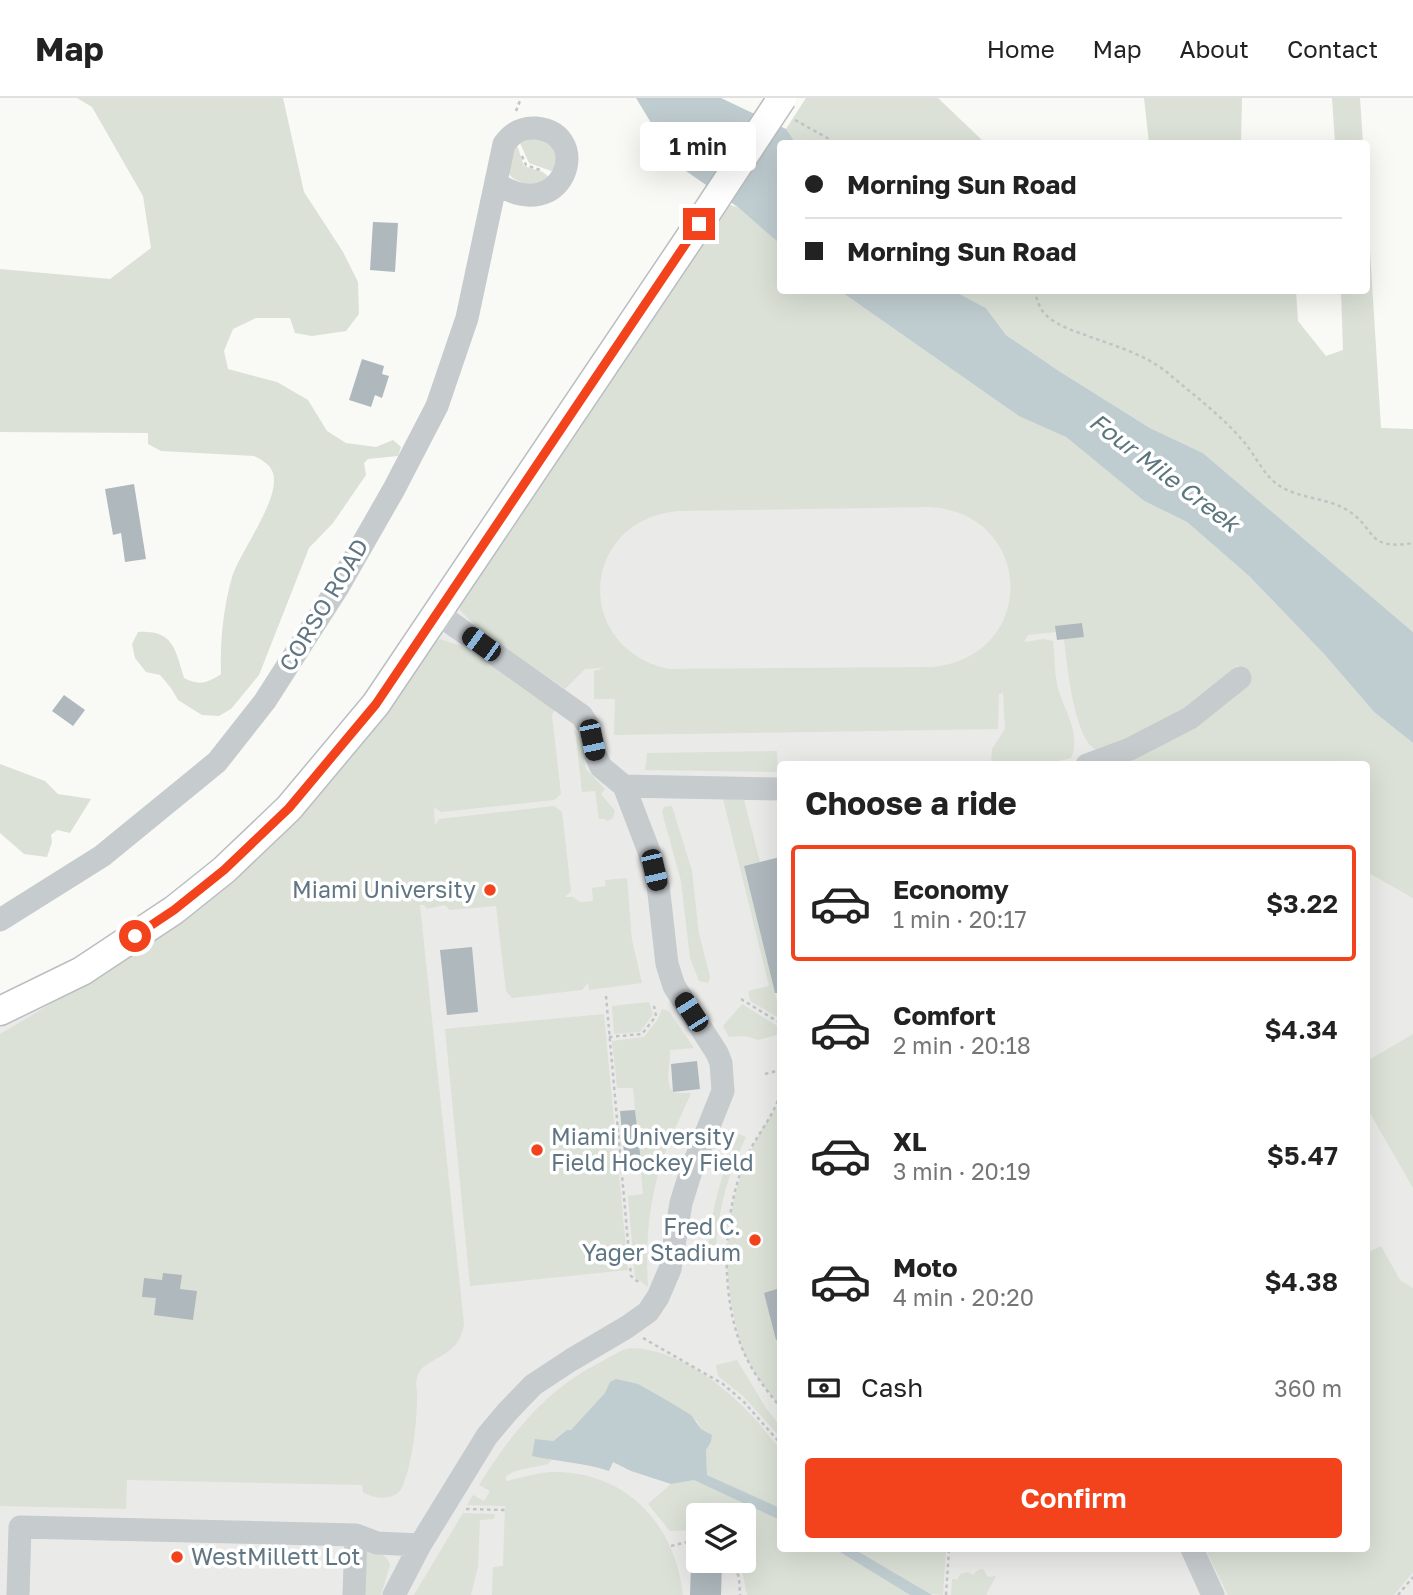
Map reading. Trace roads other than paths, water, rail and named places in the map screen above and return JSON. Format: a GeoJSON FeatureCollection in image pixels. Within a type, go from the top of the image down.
{"type":"FeatureCollection","features":[{"type":"Feature","properties":{"kind":"main road"},"geometry":{"type":"LineString","coordinates":[[0,1011],[82,971],[174,910],[224,870],[289,808],[376,704],[699,224],[787,108]]}},
{"type":"Feature","properties":{"kind":"street","name":"CORSO ROAD"},"geometry":{"type":"LineString","coordinates":[[0,920],[102,856],[217,762],[265,701],[338,587],[394,489],[437,406],[467,317],[504,144],[512,133],[527,127],[545,129],[559,138],[567,153],[566,168],[559,183],[545,193],[511,193],[496,183]]}},
{"type":"Feature","properties":{"kind":"street"},"geometry":{"type":"LineString","coordinates":[[394,1595],[420,1545],[487,1436],[508,1411],[533,1385],[571,1360],[635,1336],[658,1297],[670,1269],[687,1182],[723,1091],[721,1063],[717,1053],[674,986],[667,964],[653,864],[624,786],[601,767],[595,754],[589,726],[582,716],[437,613]]}},
{"type":"Feature","properties":{"kind":"street"},"geometry":{"type":"LineString","coordinates":[[1098,761],[1129,749],[1190,718],[1240,678]]}},
{"type":"Feature","properties":{"kind":"street"},"geometry":{"type":"LineString","coordinates":[[624,786],[777,789]]}},
{"type":"Feature","properties":{"kind":"street"},"geometry":{"type":"LineString","coordinates":[[18,1595],[20,1527],[356,1535],[377,1543],[420,1545]]}},
{"type":"Feature","properties":{"kind":"street"},"geometry":{"type":"LineString","coordinates":[[354,1595],[356,1535]]}},
{"type":"Feature","properties":{"kind":"street"},"geometry":{"type":"LineString","coordinates":[[1193,1552],[1213,1595]]}},
{"type":"Feature","properties":{"kind":"water"},"geometry":{"type":"Polygon","coordinates":[[[636,98],[721,98],[786,129],[794,140],[777,140],[777,241],[739,208],[676,164],[636,98]]]}},
{"type":"Feature","properties":{"kind":"water","name":"Four Mile Creek"},"geometry":{"type":"Polygon","coordinates":[[[844,294],[960,294],[986,308],[1006,335],[1059,371],[1150,428],[1203,453],[1413,632],[1413,743],[1374,712],[1324,654],[1249,576],[1187,522],[1144,501],[1066,437],[1019,416],[844,294]]]}},
{"type":"Feature","properties":{"kind":"water"},"geometry":{"type":"Polygon","coordinates":[[[616,1379],[638,1384],[691,1415],[701,1429],[712,1435],[706,1450],[707,1475],[777,1507],[777,1519],[756,1509],[756,1503],[743,1503],[694,1480],[671,1484],[613,1462],[609,1471],[532,1456],[535,1439],[553,1441],[571,1430],[605,1393],[610,1382],[616,1379]]]}},
{"type":"Feature","properties":{"kind":"water"},"geometry":{"type":"Polygon","coordinates":[[[840,1552],[859,1552],[932,1595],[910,1595],[840,1552]]]}},
{"type":"Feature","properties":{"kind":"place","name":"Miami University"},"geometry":{"type":"Point","coordinates":[490,890]}},
{"type":"Feature","properties":{"kind":"place","name":"Miami University Field Hockey Field"},"geometry":{"type":"Point","coordinates":[537,1150]}},
{"type":"Feature","properties":{"kind":"place","name":"Fred C. Yager Stadium"},"geometry":{"type":"Point","coordinates":[755,1240]}},
{"type":"Feature","properties":{"kind":"place","name":"WestMillett Lot"},"geometry":{"type":"Point","coordinates":[177,1557]}}]}
